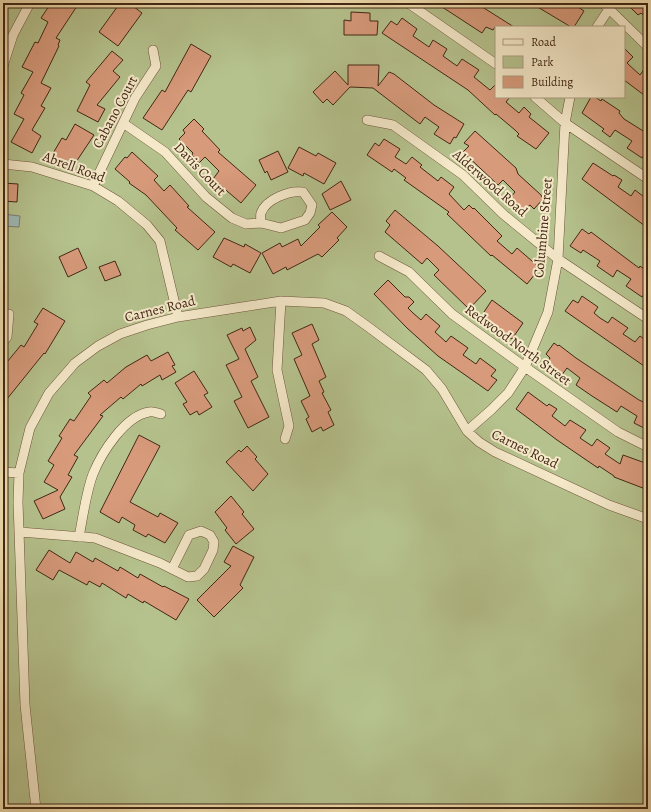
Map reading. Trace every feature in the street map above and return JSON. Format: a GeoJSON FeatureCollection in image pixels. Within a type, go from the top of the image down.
{"type":"FeatureCollection","features":[{"type":"Feature","properties":{"kind":"street"},"geometry":{"type":"LineString","coordinates":[[3,66],[13,36],[30,3]]}},
{"type":"Feature","properties":{"kind":"street"},"geometry":{"type":"LineString","coordinates":[[408,3],[495,63]]}},
{"type":"Feature","properties":{"kind":"street"},"geometry":{"type":"LineString","coordinates":[[597,26],[608,4],[648,47]]}},
{"type":"Feature","properties":{"kind":"street","name":"Cabano Court"},"geometry":{"type":"LineString","coordinates":[[93,186],[135,98],[156,66],[153,50]]}},
{"type":"Feature","properties":{"kind":"street"},"geometry":{"type":"LineString","coordinates":[[535,98],[565,123],[648,179]]}},
{"type":"Feature","properties":{"kind":"street","name":"Columbine Street"},"geometry":{"type":"LineString","coordinates":[[467,431],[508,393],[524,367],[548,312],[558,259],[565,123],[570,98]]}},
{"type":"Feature","properties":{"kind":"street","name":"Alderwood Road"},"geometry":{"type":"LineString","coordinates":[[368,120],[393,125],[463,175],[503,214],[558,259],[648,319]]}},
{"type":"Feature","properties":{"kind":"street","name":"Davis Court"},"geometry":{"type":"LineString","coordinates":[[123,123],[165,152],[206,197],[232,218],[246,224],[261,223],[281,228],[305,220],[310,213],[312,205],[303,192],[296,191],[290,193],[273,200],[267,205],[261,213],[261,223]]}},
{"type":"Feature","properties":{"kind":"street","name":"Abrell Road"},"geometry":{"type":"LineString","coordinates":[[3,164],[32,167],[93,186],[118,201],[147,225],[160,241],[178,317]]}},
{"type":"Feature","properties":{"kind":"street","name":"Redwood North Street"},"geometry":{"type":"LineString","coordinates":[[379,256],[409,272],[452,314],[524,367],[618,432],[648,448]]}},
{"type":"Feature","properties":{"kind":"street"},"geometry":{"type":"LineString","coordinates":[[281,301],[277,370],[289,426],[285,438]]}},
{"type":"Feature","properties":{"kind":"street","name":"Carnes Road"},"geometry":{"type":"LineString","coordinates":[[36,809],[25,705],[18,502],[19,473],[30,428],[49,393],[75,363],[98,346],[120,334],[178,317],[281,301],[324,303],[346,311],[426,370],[442,389],[467,431],[479,442],[494,452],[609,505],[648,519]]}},
{"type":"Feature","properties":{"kind":"street"},"geometry":{"type":"LineString","coordinates":[[3,342],[7,337],[9,314]]}},
{"type":"Feature","properties":{"kind":"street"},"geometry":{"type":"LineString","coordinates":[[79,537],[93,474],[104,453],[119,432],[135,417],[150,411],[161,414]]}},
{"type":"Feature","properties":{"kind":"street"},"geometry":{"type":"LineString","coordinates":[[3,472],[19,473]]}},
{"type":"Feature","properties":{"kind":"street"},"geometry":{"type":"LineString","coordinates":[[20,532],[95,538],[188,577],[197,576],[204,569],[214,550],[214,542],[210,535],[201,531],[189,535],[172,569]]}},
{"type":"Feature","properties":{"kind":"green space"},"geometry":{"type":"Polygon","coordinates":[[[3,3],[648,3],[648,809],[3,809],[3,3]]]}},
{"type":"Feature","properties":{"kind":"water"},"geometry":{"type":"Polygon","coordinates":[[[3,214],[20,216],[19,227],[3,226],[3,214]]]}},
{"type":"Feature","properties":{"kind":"building"},"geometry":{"type":"Polygon","coordinates":[[[51,3],[79,3],[56,38],[60,40],[59,46],[41,83],[51,88],[41,106],[45,108],[32,130],[41,136],[32,153],[11,142],[24,119],[14,114],[24,95],[21,93],[33,72],[22,67],[35,42],[38,43],[48,22],[41,18],[51,3]]]}},
{"type":"Feature","properties":{"kind":"building"},"geometry":{"type":"Polygon","coordinates":[[[120,3],[129,3],[142,13],[118,46],[99,32],[120,3]]]}},
{"type":"Feature","properties":{"kind":"building"},"geometry":{"type":"Polygon","coordinates":[[[436,3],[476,3],[512,26],[495,26],[493,30],[486,27],[482,33],[436,3]]]}},
{"type":"Feature","properties":{"kind":"building"},"geometry":{"type":"Polygon","coordinates":[[[531,3],[563,3],[569,7],[570,4],[575,5],[584,11],[575,26],[569,26],[531,3]]]}},
{"type":"Feature","properties":{"kind":"building"},"geometry":{"type":"Polygon","coordinates":[[[632,3],[648,3],[648,20],[641,13],[638,15],[629,6],[632,3]]]}},
{"type":"Feature","properties":{"kind":"building"},"geometry":{"type":"Polygon","coordinates":[[[351,12],[370,13],[370,21],[378,21],[377,35],[344,35],[344,20],[351,21],[351,12]]]}},
{"type":"Feature","properties":{"kind":"building"},"geometry":{"type":"Polygon","coordinates":[[[402,18],[417,29],[413,36],[429,47],[433,40],[447,49],[443,56],[457,66],[462,59],[479,70],[474,77],[490,90],[495,85],[495,98],[509,98],[506,102],[519,113],[524,107],[531,114],[529,117],[549,133],[536,149],[517,136],[519,134],[515,130],[496,114],[495,115],[468,90],[382,33],[391,21],[397,25],[402,18]]]}},
{"type":"Feature","properties":{"kind":"building"},"geometry":{"type":"Polygon","coordinates":[[[191,44],[211,56],[191,92],[188,90],[162,130],[143,118],[162,90],[165,92],[191,44]]]}},
{"type":"Feature","properties":{"kind":"building"},"geometry":{"type":"Polygon","coordinates":[[[625,49],[633,57],[627,63],[640,75],[648,64],[648,98],[625,81],[625,49]]]}},
{"type":"Feature","properties":{"kind":"building"},"geometry":{"type":"Polygon","coordinates":[[[112,51],[123,60],[113,71],[120,77],[97,105],[105,109],[98,122],[77,111],[90,85],[86,82],[112,51]]]}},
{"type":"Feature","properties":{"kind":"building"},"geometry":{"type":"Polygon","coordinates":[[[348,65],[379,65],[378,86],[389,72],[394,74],[434,105],[464,124],[456,138],[454,137],[450,144],[434,134],[439,127],[425,117],[420,124],[373,88],[350,87],[333,105],[327,99],[323,103],[313,92],[335,71],[348,85],[348,65]]]}},
{"type":"Feature","properties":{"kind":"building"},"geometry":{"type":"Polygon","coordinates":[[[590,98],[596,98],[601,101],[602,99],[620,111],[619,113],[624,119],[648,134],[648,149],[642,158],[627,148],[632,141],[615,130],[610,137],[602,131],[604,129],[582,113],[590,98]]]}},
{"type":"Feature","properties":{"kind":"building"},"geometry":{"type":"Polygon","coordinates":[[[194,119],[204,129],[202,131],[220,150],[218,152],[256,185],[241,203],[213,179],[219,171],[205,157],[199,163],[192,155],[193,153],[179,139],[185,133],[183,130],[194,119]]]}},
{"type":"Feature","properties":{"kind":"building"},"geometry":{"type":"Polygon","coordinates":[[[75,124],[94,135],[76,162],[70,158],[66,163],[52,155],[62,138],[66,140],[75,124]]]}},
{"type":"Feature","properties":{"kind":"building"},"geometry":{"type":"Polygon","coordinates":[[[475,131],[516,168],[518,174],[541,195],[543,199],[534,209],[530,205],[523,211],[509,199],[515,192],[503,180],[498,185],[463,152],[469,146],[464,143],[475,131]]]}},
{"type":"Feature","properties":{"kind":"building"},"geometry":{"type":"Polygon","coordinates":[[[384,139],[400,149],[395,157],[406,164],[412,157],[422,165],[420,167],[438,181],[441,177],[454,187],[449,194],[464,210],[469,205],[473,209],[474,208],[502,236],[497,241],[512,254],[517,248],[540,268],[527,284],[492,255],[491,256],[447,214],[449,212],[404,180],[406,178],[394,169],[392,172],[367,155],[375,143],[379,146],[384,139]]]}},
{"type":"Feature","properties":{"kind":"building"},"geometry":{"type":"Polygon","coordinates":[[[299,147],[316,156],[318,153],[336,163],[324,184],[304,173],[303,176],[288,168],[299,147]]]}},
{"type":"Feature","properties":{"kind":"building"},"geometry":{"type":"Polygon","coordinates":[[[278,151],[288,172],[271,180],[267,171],[265,173],[259,160],[278,151]]]}},
{"type":"Feature","properties":{"kind":"building"},"geometry":{"type":"Polygon","coordinates":[[[132,152],[158,176],[154,180],[164,191],[170,185],[189,206],[187,207],[215,232],[198,250],[175,230],[177,228],[146,195],[129,183],[130,182],[115,169],[125,157],[127,158],[132,152]]]}},
{"type":"Feature","properties":{"kind":"building"},"geometry":{"type":"Polygon","coordinates":[[[593,163],[622,180],[618,187],[631,196],[635,190],[648,200],[648,221],[645,226],[582,179],[593,163]]]}},
{"type":"Feature","properties":{"kind":"building"},"geometry":{"type":"Polygon","coordinates":[[[341,181],[351,200],[330,210],[322,194],[341,181]]]}},
{"type":"Feature","properties":{"kind":"building"},"geometry":{"type":"Polygon","coordinates":[[[3,183],[18,184],[17,202],[3,201],[3,183]]]}},
{"type":"Feature","properties":{"kind":"building"},"geometry":{"type":"Polygon","coordinates":[[[395,210],[438,246],[486,291],[469,309],[434,275],[439,270],[427,258],[422,264],[385,232],[390,225],[386,221],[395,210]]]}},
{"type":"Feature","properties":{"kind":"building"},"geometry":{"type":"Polygon","coordinates":[[[332,212],[347,227],[337,238],[339,240],[322,257],[318,254],[287,270],[286,267],[273,274],[262,253],[280,243],[282,247],[298,239],[301,246],[320,227],[318,225],[332,212]]]}},
{"type":"Feature","properties":{"kind":"building"},"geometry":{"type":"Polygon","coordinates":[[[582,229],[589,234],[591,232],[639,268],[640,266],[648,272],[648,288],[642,297],[626,286],[631,279],[617,270],[613,277],[597,266],[600,261],[583,250],[581,253],[570,246],[582,229]]]}},
{"type":"Feature","properties":{"kind":"building"},"geometry":{"type":"Polygon","coordinates":[[[224,238],[244,247],[245,244],[261,253],[250,273],[233,264],[231,267],[213,257],[224,238]]]}},
{"type":"Feature","properties":{"kind":"building"},"geometry":{"type":"Polygon","coordinates":[[[78,248],[87,268],[68,277],[59,257],[78,248]]]}},
{"type":"Feature","properties":{"kind":"building"},"geometry":{"type":"Polygon","coordinates":[[[115,261],[121,275],[105,281],[99,267],[115,261]]]}},
{"type":"Feature","properties":{"kind":"building"},"geometry":{"type":"Polygon","coordinates":[[[388,280],[405,297],[409,297],[414,302],[408,308],[413,313],[421,320],[426,314],[440,326],[435,332],[446,342],[451,336],[468,348],[463,355],[476,364],[480,358],[496,370],[491,376],[497,380],[488,391],[438,356],[407,328],[374,294],[388,280]]]}},
{"type":"Feature","properties":{"kind":"building"},"geometry":{"type":"Polygon","coordinates":[[[582,296],[598,307],[594,313],[600,318],[608,323],[612,317],[628,328],[623,334],[635,342],[640,336],[648,342],[648,361],[644,366],[565,311],[573,300],[578,303],[582,296]]]}},
{"type":"Feature","properties":{"kind":"building"},"geometry":{"type":"Polygon","coordinates":[[[492,300],[523,323],[512,339],[483,322],[488,315],[484,312],[492,300]]]}},
{"type":"Feature","properties":{"kind":"building"},"geometry":{"type":"Polygon","coordinates":[[[43,308],[65,321],[45,354],[44,353],[3,404],[3,367],[21,345],[24,347],[38,324],[34,322],[43,308]]]}},
{"type":"Feature","properties":{"kind":"building"},"geometry":{"type":"Polygon","coordinates":[[[312,324],[319,340],[312,344],[326,377],[319,381],[324,392],[322,393],[331,410],[328,412],[334,425],[323,431],[321,427],[312,432],[306,419],[309,417],[301,401],[310,396],[294,359],[302,355],[292,333],[312,324]]]}},
{"type":"Feature","properties":{"kind":"building"},"geometry":{"type":"Polygon","coordinates":[[[250,327],[256,340],[245,349],[258,377],[251,381],[269,417],[248,428],[234,401],[242,397],[226,365],[239,359],[227,335],[242,328],[243,331],[250,327]]]}},
{"type":"Feature","properties":{"kind":"building"},"geometry":{"type":"Polygon","coordinates":[[[554,343],[639,400],[648,404],[648,424],[646,423],[644,428],[634,423],[637,416],[621,406],[617,412],[576,385],[580,378],[567,368],[561,376],[546,365],[550,358],[546,354],[554,343]]]}},
{"type":"Feature","properties":{"kind":"building"},"geometry":{"type":"Polygon","coordinates":[[[168,352],[175,365],[172,366],[176,372],[162,380],[160,375],[142,386],[141,384],[123,399],[121,397],[100,415],[103,416],[74,455],[78,457],[68,475],[72,477],[60,497],[65,509],[43,519],[34,501],[58,490],[44,482],[54,465],[48,461],[62,438],[59,436],[70,419],[74,421],[91,396],[88,393],[104,380],[107,383],[126,367],[147,355],[151,361],[168,352]]]}},
{"type":"Feature","properties":{"kind":"building"},"geometry":{"type":"Polygon","coordinates":[[[194,371],[208,393],[204,395],[212,407],[199,415],[197,411],[190,415],[183,404],[187,402],[175,383],[194,371]]]}},
{"type":"Feature","properties":{"kind":"building"},"geometry":{"type":"Polygon","coordinates":[[[528,392],[547,406],[549,404],[557,409],[552,416],[565,426],[570,420],[586,430],[580,438],[592,446],[597,439],[610,448],[605,454],[620,464],[623,455],[648,464],[648,490],[614,477],[599,466],[598,468],[557,440],[516,409],[528,392]]]}},
{"type":"Feature","properties":{"kind":"building"},"geometry":{"type":"Polygon","coordinates":[[[139,435],[160,446],[130,502],[158,517],[160,513],[178,523],[165,543],[148,534],[146,537],[133,530],[135,525],[122,517],[119,523],[100,512],[139,435]]]}},
{"type":"Feature","properties":{"kind":"building"},"geometry":{"type":"Polygon","coordinates":[[[247,446],[257,457],[255,459],[268,474],[253,491],[226,462],[239,450],[241,452],[247,446]]]}},
{"type":"Feature","properties":{"kind":"building"},"geometry":{"type":"Polygon","coordinates":[[[231,496],[244,512],[242,514],[254,529],[236,544],[225,530],[227,528],[215,512],[231,496]]]}},
{"type":"Feature","properties":{"kind":"building"},"geometry":{"type":"Polygon","coordinates":[[[233,546],[254,557],[240,585],[243,588],[214,617],[197,600],[231,566],[224,562],[233,546]]]}},
{"type":"Feature","properties":{"kind":"building"},"geometry":{"type":"Polygon","coordinates":[[[49,550],[70,563],[76,552],[93,562],[95,558],[118,571],[120,567],[138,578],[140,574],[189,599],[176,620],[144,601],[143,603],[128,594],[126,598],[102,583],[100,587],[89,581],[87,585],[59,570],[53,580],[36,570],[49,550]]]}}]}
